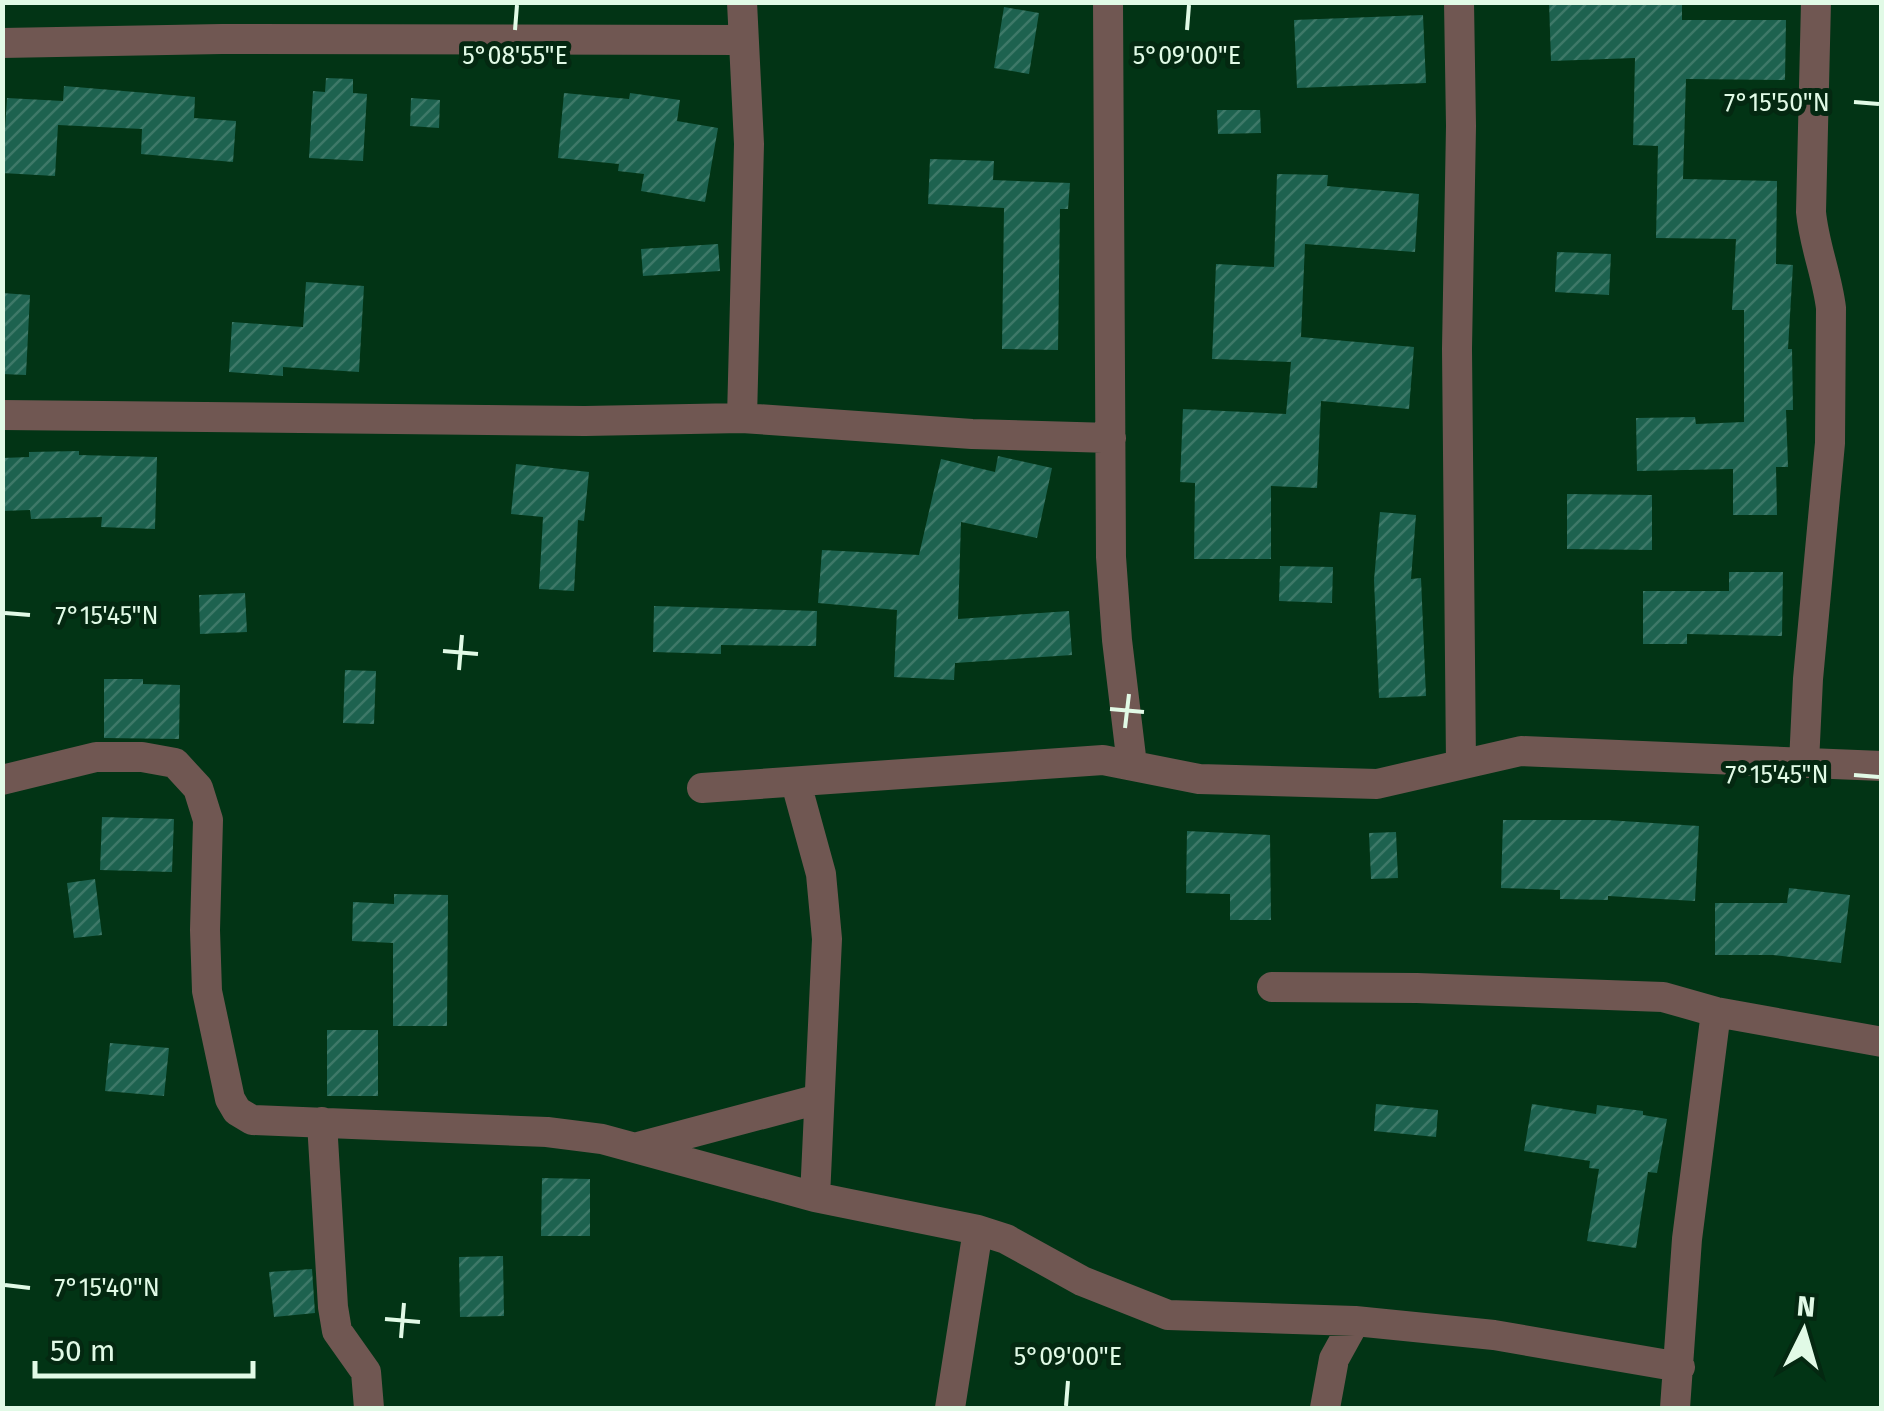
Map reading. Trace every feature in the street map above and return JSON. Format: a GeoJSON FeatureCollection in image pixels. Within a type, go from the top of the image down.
{"type":"FeatureCollection","features":[{"type":"Feature","properties":{"kind":"street"},"geometry":{"type":"LineString","coordinates":[[742,2],[749,144],[742,418]]}},
{"type":"Feature","properties":{"kind":"street"},"geometry":{"type":"LineString","coordinates":[[1108,2],[1110,557],[1132,765]]}},
{"type":"Feature","properties":{"kind":"street"},"geometry":{"type":"LineString","coordinates":[[1458,2],[1461,126],[1456,350],[1462,763]]}},
{"type":"Feature","properties":{"kind":"street"},"geometry":{"type":"LineString","coordinates":[[1804,764],[1830,443],[1831,308],[1811,212],[1816,2]]}},
{"type":"Feature","properties":{"kind":"street"},"geometry":{"type":"LineString","coordinates":[[2,43],[222,39],[743,40]]}},
{"type":"Feature","properties":{"kind":"street"},"geometry":{"type":"LineString","coordinates":[[2,415],[585,422],[742,418],[972,434],[1111,438]]}},
{"type":"Feature","properties":{"kind":"street"},"geometry":{"type":"LineString","coordinates":[[702,788],[1103,760],[1199,779],[1377,784],[1521,751],[1563,750],[1882,766]]}},
{"type":"Feature","properties":{"kind":"street"},"geometry":{"type":"LineString","coordinates":[[2,780],[96,757],[142,756],[175,763],[198,788],[208,820],[204,930],[207,991],[230,1099],[236,1111],[252,1120],[547,1132],[638,1147],[815,1198],[978,1230],[1006,1240],[1082,1281],[1168,1314],[1355,1321],[1494,1335],[1680,1367]]}},
{"type":"Feature","properties":{"kind":"street"},"geometry":{"type":"LineString","coordinates":[[796,783],[821,874],[827,940],[815,1198]]}},
{"type":"Feature","properties":{"kind":"street"},"geometry":{"type":"LineString","coordinates":[[1272,987],[1663,997],[1716,1012],[1882,1042]]}},
{"type":"Feature","properties":{"kind":"street"},"geometry":{"type":"LineString","coordinates":[[1676,1408],[1687,1239],[1716,1012]]}},
{"type":"Feature","properties":{"kind":"street"},"geometry":{"type":"LineString","coordinates":[[638,1147],[819,1098]]}},
{"type":"Feature","properties":{"kind":"street"},"geometry":{"type":"LineString","coordinates":[[322,1122],[337,1332],[366,1372],[368,1408]]}},
{"type":"Feature","properties":{"kind":"street"},"geometry":{"type":"LineString","coordinates":[[950,1408],[978,1230]]}},
{"type":"Feature","properties":{"kind":"street"},"geometry":{"type":"LineString","coordinates":[[1325,1408],[1334,1358],[1355,1321]]}},
{"type":"Feature","properties":{"kind":"building"},"geometry":{"type":"Polygon","coordinates":[[[1549,2],[1682,2],[1682,20],[1786,20],[1785,80],[1686,79],[1683,179],[1777,181],[1776,264],[1793,265],[1788,349],[1792,349],[1793,410],[1786,410],[1788,467],[1776,467],[1777,515],[1733,515],[1733,469],[1637,471],[1636,418],[1695,417],[1696,424],[1744,422],[1744,310],[1732,310],[1736,239],[1656,238],[1658,146],[1633,145],[1635,58],[1551,61],[1549,2]]]}},
{"type":"Feature","properties":{"kind":"building"},"geometry":{"type":"Polygon","coordinates":[[[1004,7],[1039,13],[1029,74],[994,68],[1004,7]]]}},
{"type":"Feature","properties":{"kind":"building"},"geometry":{"type":"Polygon","coordinates":[[[1423,15],[1426,83],[1297,88],[1294,20],[1423,15]]]}},
{"type":"Feature","properties":{"kind":"building"},"geometry":{"type":"Polygon","coordinates":[[[326,78],[353,79],[353,93],[367,94],[363,161],[309,158],[313,91],[325,92],[326,78]]]}},
{"type":"Feature","properties":{"kind":"building"},"geometry":{"type":"Polygon","coordinates":[[[64,86],[195,97],[194,118],[236,121],[233,162],[141,154],[142,129],[58,125],[55,176],[2,173],[7,98],[63,101],[64,86]]]}},
{"type":"Feature","properties":{"kind":"building"},"geometry":{"type":"Polygon","coordinates":[[[564,93],[629,99],[630,93],[680,100],[677,121],[718,128],[705,202],[641,191],[644,174],[618,171],[619,164],[558,158],[564,93]]]}},
{"type":"Feature","properties":{"kind":"building"},"geometry":{"type":"Polygon","coordinates":[[[411,98],[440,100],[439,128],[410,126],[411,98]]]}},
{"type":"Feature","properties":{"kind":"building"},"geometry":{"type":"Polygon","coordinates":[[[1217,110],[1260,110],[1261,133],[1218,134],[1217,110]]]}},
{"type":"Feature","properties":{"kind":"building"},"geometry":{"type":"Polygon","coordinates":[[[930,159],[994,161],[993,180],[1070,183],[1068,209],[1060,209],[1058,350],[1002,349],[1004,208],[928,204],[930,159]]]}},
{"type":"Feature","properties":{"kind":"building"},"geometry":{"type":"Polygon","coordinates":[[[1277,174],[1328,175],[1327,186],[1419,194],[1415,252],[1305,244],[1301,337],[1414,347],[1409,409],[1321,401],[1317,488],[1271,486],[1271,559],[1194,559],[1195,483],[1180,482],[1183,409],[1286,414],[1291,362],[1212,359],[1216,264],[1274,267],[1277,174]]]}},
{"type":"Feature","properties":{"kind":"building"},"geometry":{"type":"Polygon","coordinates":[[[718,244],[720,271],[643,276],[641,249],[718,244]]]}},
{"type":"Feature","properties":{"kind":"building"},"geometry":{"type":"Polygon","coordinates":[[[1557,252],[1611,254],[1609,295],[1555,292],[1557,252]]]}},
{"type":"Feature","properties":{"kind":"building"},"geometry":{"type":"Polygon","coordinates":[[[306,282],[364,286],[359,372],[283,367],[283,376],[229,372],[232,322],[303,327],[306,282]]]}},
{"type":"Feature","properties":{"kind":"building"},"geometry":{"type":"Polygon","coordinates":[[[2,293],[30,295],[26,375],[2,374],[2,293]]]}},
{"type":"Feature","properties":{"kind":"building"},"geometry":{"type":"Polygon","coordinates":[[[79,451],[79,455],[157,457],[155,529],[101,527],[102,517],[31,519],[30,510],[2,511],[2,458],[29,457],[29,452],[79,451]]]}},
{"type":"Feature","properties":{"kind":"building"},"geometry":{"type":"Polygon","coordinates":[[[998,456],[1052,468],[1037,538],[961,522],[958,619],[1069,611],[1072,655],[955,663],[954,680],[894,677],[897,610],[818,603],[822,550],[919,555],[941,459],[995,472],[998,456]]]}},
{"type":"Feature","properties":{"kind":"building"},"geometry":{"type":"Polygon","coordinates":[[[516,464],[589,472],[584,521],[578,520],[574,591],[539,589],[543,517],[511,514],[516,464]]]}},
{"type":"Feature","properties":{"kind":"building"},"geometry":{"type":"Polygon","coordinates":[[[1567,494],[1652,495],[1652,550],[1567,549],[1567,494]]]}},
{"type":"Feature","properties":{"kind":"building"},"geometry":{"type":"Polygon","coordinates":[[[1380,512],[1416,515],[1411,579],[1421,578],[1426,696],[1379,698],[1374,580],[1380,512]]]}},
{"type":"Feature","properties":{"kind":"building"},"geometry":{"type":"Polygon","coordinates":[[[1280,566],[1333,567],[1332,603],[1279,601],[1280,566]]]}},
{"type":"Feature","properties":{"kind":"building"},"geometry":{"type":"Polygon","coordinates":[[[1729,572],[1783,572],[1782,636],[1687,634],[1687,644],[1643,644],[1643,591],[1729,591],[1729,572]]]}},
{"type":"Feature","properties":{"kind":"building"},"geometry":{"type":"Polygon","coordinates":[[[245,593],[247,632],[200,634],[199,595],[245,593]]]}},
{"type":"Feature","properties":{"kind":"building"},"geometry":{"type":"Polygon","coordinates":[[[654,606],[817,611],[816,646],[721,645],[721,654],[653,652],[654,606]]]}},
{"type":"Feature","properties":{"kind":"building"},"geometry":{"type":"Polygon","coordinates":[[[345,670],[376,671],[374,724],[343,723],[345,670]]]}},
{"type":"Feature","properties":{"kind":"building"},"geometry":{"type":"Polygon","coordinates":[[[104,679],[143,679],[143,684],[180,685],[179,739],[104,738],[104,679]]]}},
{"type":"Feature","properties":{"kind":"building"},"geometry":{"type":"Polygon","coordinates":[[[102,817],[174,819],[172,872],[100,870],[102,817]]]}},
{"type":"Feature","properties":{"kind":"building"},"geometry":{"type":"Polygon","coordinates":[[[1503,820],[1607,820],[1699,826],[1695,901],[1608,896],[1608,900],[1560,899],[1560,890],[1501,888],[1503,820]]]}},
{"type":"Feature","properties":{"kind":"building"},"geometry":{"type":"Polygon","coordinates":[[[1187,831],[1270,835],[1271,920],[1230,920],[1230,894],[1186,893],[1187,831]]]}},
{"type":"Feature","properties":{"kind":"building"},"geometry":{"type":"Polygon","coordinates":[[[1396,832],[1398,878],[1371,879],[1369,833],[1396,832]]]}},
{"type":"Feature","properties":{"kind":"building"},"geometry":{"type":"Polygon","coordinates":[[[95,879],[102,935],[74,938],[67,883],[95,879]]]}},
{"type":"Feature","properties":{"kind":"building"},"geometry":{"type":"Polygon","coordinates":[[[1789,888],[1850,895],[1841,963],[1773,955],[1715,955],[1715,903],[1787,903],[1789,888]]]}},
{"type":"Feature","properties":{"kind":"building"},"geometry":{"type":"Polygon","coordinates":[[[394,894],[448,895],[447,1026],[393,1026],[393,943],[352,941],[353,902],[394,904],[394,894]]]}},
{"type":"Feature","properties":{"kind":"building"},"geometry":{"type":"Polygon","coordinates":[[[327,1030],[378,1030],[378,1096],[327,1096],[327,1030]]]}},
{"type":"Feature","properties":{"kind":"building"},"geometry":{"type":"Polygon","coordinates":[[[110,1043],[169,1048],[164,1096],[105,1091],[110,1043]]]}},
{"type":"Feature","properties":{"kind":"building"},"geometry":{"type":"Polygon","coordinates":[[[1376,1104],[1438,1110],[1436,1137],[1374,1131],[1376,1104]]]}},
{"type":"Feature","properties":{"kind":"building"},"geometry":{"type":"Polygon","coordinates":[[[1532,1104],[1596,1114],[1597,1105],[1643,1111],[1643,1115],[1667,1119],[1657,1173],[1648,1172],[1636,1248],[1587,1241],[1599,1169],[1589,1168],[1590,1161],[1524,1151],[1532,1104]]]}},
{"type":"Feature","properties":{"kind":"building"},"geometry":{"type":"Polygon","coordinates":[[[542,1178],[590,1179],[590,1236],[541,1236],[542,1178]]]}},
{"type":"Feature","properties":{"kind":"building"},"geometry":{"type":"Polygon","coordinates":[[[503,1256],[504,1316],[460,1317],[459,1257],[503,1256]]]}},
{"type":"Feature","properties":{"kind":"building"},"geometry":{"type":"Polygon","coordinates":[[[312,1269],[315,1313],[274,1317],[269,1272],[312,1269]]]}}]}
